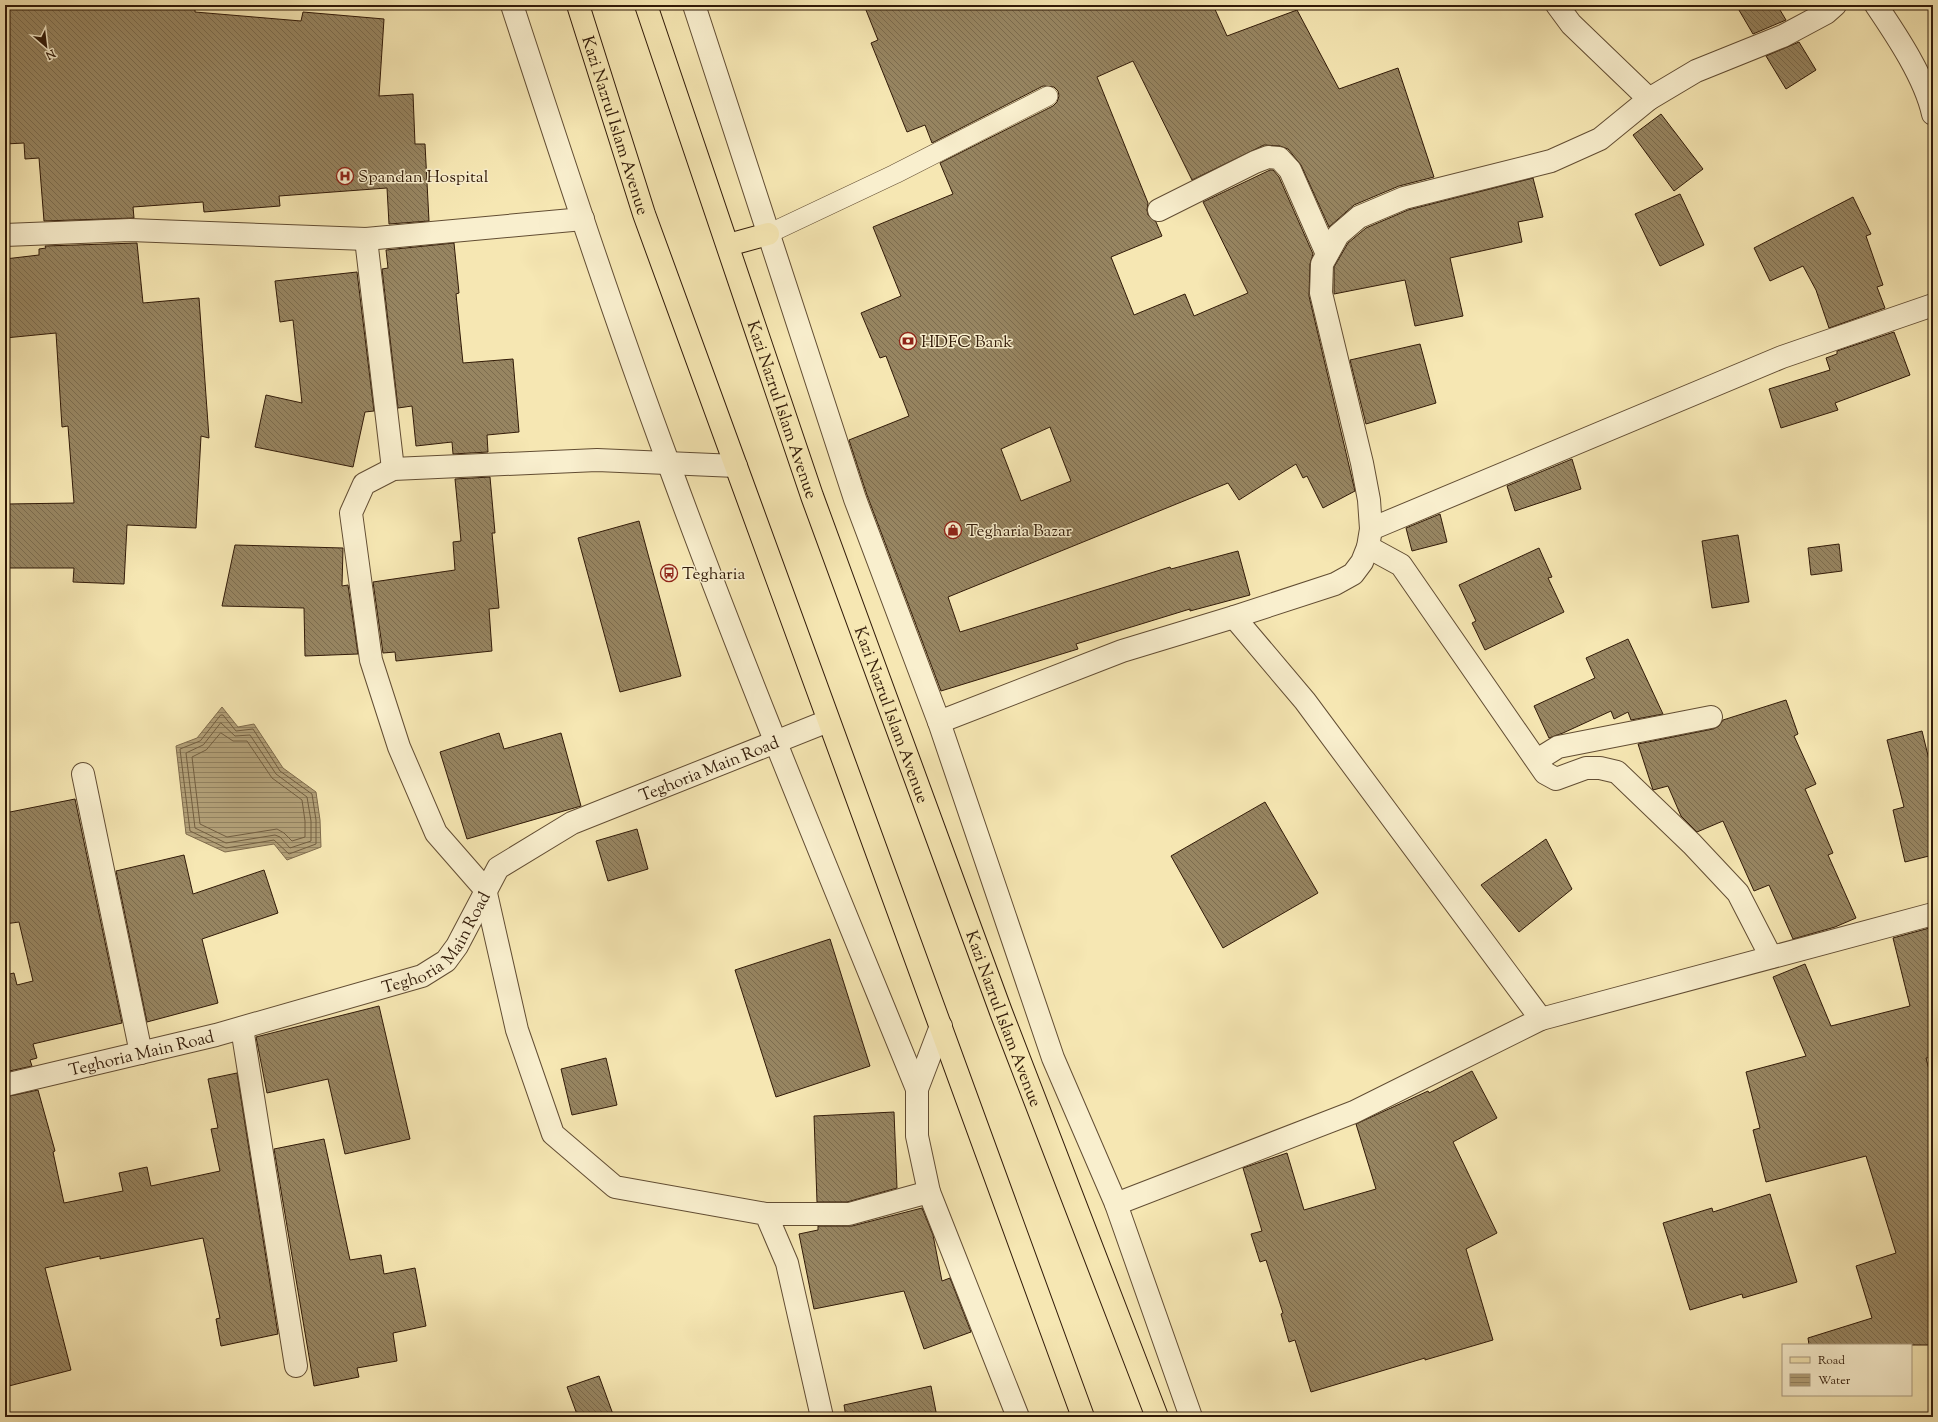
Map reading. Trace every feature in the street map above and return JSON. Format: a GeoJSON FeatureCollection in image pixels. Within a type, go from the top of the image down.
{"type":"FeatureCollection","features":[{"type":"Feature","properties":{"kind":"main road","name":"Kazi Nazrul Islam Avenue"},"geometry":{"type":"LineString","coordinates":[[578,5],[644,214],[1083,1417]]}},
{"type":"Feature","properties":{"kind":"main road","name":"Kazi Nazrul Islam Avenue"},"geometry":{"type":"LineString","coordinates":[[646,5],[812,496],[1001,1012],[1157,1417]]}},
{"type":"Feature","properties":{"kind":"main road"},"geometry":{"type":"LineString","coordinates":[[728,245],[768,234]]}},
{"type":"Feature","properties":{"kind":"street"},"geometry":{"type":"LineString","coordinates":[[512,5],[583,220],[668,463],[776,742],[917,1089]]}},
{"type":"Feature","properties":{"kind":"street"},"geometry":{"type":"LineString","coordinates":[[694,5],[855,499],[938,722],[1053,1058],[1116,1204],[1192,1417]]}},
{"type":"Feature","properties":{"kind":"street"},"geometry":{"type":"LineString","coordinates":[[1557,5],[1571,24],[1649,98]]}},
{"type":"Feature","properties":{"kind":"street"},"geometry":{"type":"LineString","coordinates":[[938,722],[1122,650],[1234,617],[1335,584],[1353,574],[1362,562],[1370,538],[1369,500],[1362,463],[1321,294],[1322,264],[1338,235],[1359,217],[1404,198],[1551,160],[1600,139],[1649,98],[1696,71],[1783,36],[1826,13],[1835,5]]}},
{"type":"Feature","properties":{"kind":"street"},"geometry":{"type":"LineString","coordinates":[[1876,5],[1896,35],[1929,98],[1933,114]]}},
{"type":"Feature","properties":{"kind":"street"},"geometry":{"type":"LineString","coordinates":[[1159,210],[1255,162],[1268,157],[1279,158],[1290,170],[1327,254]]}},
{"type":"Feature","properties":{"kind":"street"},"geometry":{"type":"LineString","coordinates":[[5,235],[130,230],[366,239],[583,220]]}},
{"type":"Feature","properties":{"kind":"street"},"geometry":{"type":"LineString","coordinates":[[366,239],[393,469]]}},
{"type":"Feature","properties":{"kind":"street"},"geometry":{"type":"LineString","coordinates":[[1370,538],[1782,357],[1933,305]]}},
{"type":"Feature","properties":{"kind":"street"},"geometry":{"type":"LineString","coordinates":[[736,466],[597,460],[393,469],[364,484],[351,513],[371,660],[400,747],[436,834],[486,889],[517,1030],[553,1134],[615,1187],[766,1214],[849,1214],[929,1192]]}},
{"type":"Feature","properties":{"kind":"street"},"geometry":{"type":"LineString","coordinates":[[1370,538],[1401,565],[1545,773],[1556,779],[1586,768],[1600,768],[1617,772],[1692,844],[1738,893],[1771,957]]}},
{"type":"Feature","properties":{"kind":"street"},"geometry":{"type":"LineString","coordinates":[[1234,617],[1305,701],[1541,1019]]}},
{"type":"Feature","properties":{"kind":"street"},"geometry":{"type":"LineString","coordinates":[[1537,760],[1558,747],[1710,717]]}},
{"type":"Feature","properties":{"kind":"street","name":"Teghoria Main Road"},"geometry":{"type":"LineString","coordinates":[[5,1084],[242,1028],[422,976],[446,961],[457,946],[498,868],[572,823],[828,721]]}},
{"type":"Feature","properties":{"kind":"street"},"geometry":{"type":"LineString","coordinates":[[83,774],[141,1053]]}},
{"type":"Feature","properties":{"kind":"street"},"geometry":{"type":"LineString","coordinates":[[1116,1204],[1354,1112],[1541,1019],[1933,914]]}},
{"type":"Feature","properties":{"kind":"street"},"geometry":{"type":"LineString","coordinates":[[941,1026],[917,1089],[917,1136],[929,1192],[1018,1417]]}},
{"type":"Feature","properties":{"kind":"street"},"geometry":{"type":"LineString","coordinates":[[242,1028],[296,1366]]}},
{"type":"Feature","properties":{"kind":"street"},"geometry":{"type":"LineString","coordinates":[[766,1214],[787,1263],[822,1417]]}},
{"type":"Feature","properties":{"kind":"lane"},"geometry":{"type":"LineString","coordinates":[[768,234],[895,174],[1048,96]]}},
{"type":"Feature","properties":{"kind":"water"},"geometry":{"type":"Polygon","coordinates":[[[222,707],[238,727],[254,724],[283,768],[316,792],[320,820],[321,847],[287,860],[274,844],[225,852],[186,834],[176,746],[197,738],[222,707]]]}},
{"type":"Feature","properties":{"kind":"building"},"geometry":{"type":"Polygon","coordinates":[[[5,5],[129,5],[129,9],[195,7],[195,12],[301,21],[303,12],[384,19],[379,96],[413,94],[415,144],[425,144],[429,221],[389,224],[387,188],[279,196],[280,206],[204,212],[203,202],[133,207],[134,218],[44,221],[39,158],[25,159],[24,143],[5,144],[5,5]]]}},
{"type":"Feature","properties":{"kind":"building"},"geometry":{"type":"Polygon","coordinates":[[[864,5],[1213,5],[1227,36],[1297,10],[1339,89],[1398,68],[1434,177],[1399,186],[1354,205],[1329,227],[1301,165],[1288,149],[1280,146],[1264,145],[1192,180],[1133,61],[1097,77],[1148,203],[1148,215],[1156,222],[1162,236],[1111,257],[1134,315],[1185,294],[1194,316],[1248,293],[1203,202],[1270,170],[1273,170],[1279,177],[1313,254],[1310,264],[1309,296],[1355,491],[1323,508],[1307,476],[1303,478],[1296,464],[1239,500],[1228,483],[948,597],[960,632],[1170,567],[1171,569],[1238,551],[1250,595],[1190,611],[1190,609],[1076,644],[1078,649],[941,691],[867,495],[849,440],[909,416],[886,356],[880,358],[861,313],[901,296],[873,227],[953,194],[940,163],[1053,106],[1057,102],[1059,96],[1058,91],[1054,87],[1043,86],[932,143],[925,125],[907,132],[871,43],[878,40],[864,5]],[[1050,427],[1001,449],[1021,501],[1071,481],[1050,427]]]}},
{"type":"Feature","properties":{"kind":"building"},"geometry":{"type":"Polygon","coordinates":[[[1736,5],[1777,5],[1786,20],[1753,34],[1736,5]]]}},
{"type":"Feature","properties":{"kind":"building"},"geometry":{"type":"Polygon","coordinates":[[[1799,42],[1816,70],[1786,89],[1766,56],[1799,42]]]}},
{"type":"Feature","properties":{"kind":"building"},"geometry":{"type":"Polygon","coordinates":[[[1661,114],[1703,169],[1674,191],[1633,135],[1661,114]]]}},
{"type":"Feature","properties":{"kind":"building"},"geometry":{"type":"Polygon","coordinates":[[[1533,178],[1543,217],[1518,222],[1522,242],[1450,258],[1463,316],[1415,326],[1405,280],[1334,294],[1334,267],[1348,243],[1366,228],[1408,210],[1533,178]]]}},
{"type":"Feature","properties":{"kind":"building"},"geometry":{"type":"Polygon","coordinates":[[[1680,194],[1704,245],[1660,266],[1635,214],[1680,194]]]}},
{"type":"Feature","properties":{"kind":"building"},"geometry":{"type":"Polygon","coordinates":[[[1853,197],[1871,234],[1866,236],[1883,285],[1877,287],[1885,308],[1829,328],[1816,290],[1803,266],[1770,281],[1754,248],[1853,197]]]}},
{"type":"Feature","properties":{"kind":"building"},"geometry":{"type":"Polygon","coordinates":[[[137,243],[143,303],[199,298],[209,438],[201,436],[196,528],[127,525],[124,584],[73,582],[74,568],[7,568],[7,504],[74,503],[68,426],[62,427],[56,333],[5,338],[5,259],[39,255],[39,249],[46,248],[45,246],[137,243]]]}},
{"type":"Feature","properties":{"kind":"building"},"geometry":{"type":"Polygon","coordinates":[[[454,243],[459,293],[456,294],[463,363],[513,359],[519,432],[487,435],[488,452],[453,454],[452,442],[416,446],[412,406],[398,408],[382,269],[388,268],[386,250],[454,243]]]}},
{"type":"Feature","properties":{"kind":"building"},"geometry":{"type":"Polygon","coordinates":[[[357,272],[374,411],[365,412],[353,467],[255,447],[266,395],[302,403],[293,320],[280,322],[275,281],[357,272]]]}},
{"type":"Feature","properties":{"kind":"building"},"geometry":{"type":"Polygon","coordinates":[[[1894,332],[1910,375],[1835,403],[1838,410],[1781,428],[1769,389],[1830,370],[1826,358],[1837,354],[1837,351],[1894,332]]]}},
{"type":"Feature","properties":{"kind":"building"},"geometry":{"type":"Polygon","coordinates":[[[1420,344],[1436,403],[1366,424],[1350,360],[1420,344]]]}},
{"type":"Feature","properties":{"kind":"building"},"geometry":{"type":"Polygon","coordinates":[[[1572,459],[1581,489],[1515,511],[1507,486],[1572,459]]]}},
{"type":"Feature","properties":{"kind":"building"},"geometry":{"type":"Polygon","coordinates":[[[490,477],[495,533],[492,533],[499,608],[489,609],[492,651],[396,661],[395,652],[383,653],[373,582],[455,570],[453,542],[461,541],[455,479],[490,477]]]}},
{"type":"Feature","properties":{"kind":"building"},"geometry":{"type":"Polygon","coordinates":[[[1440,514],[1447,542],[1412,551],[1406,528],[1440,514]]]}},
{"type":"Feature","properties":{"kind":"building"},"geometry":{"type":"Polygon","coordinates":[[[639,521],[681,676],[620,692],[578,538],[639,521]]]}},
{"type":"Feature","properties":{"kind":"building"},"geometry":{"type":"Polygon","coordinates":[[[1738,535],[1749,602],[1712,608],[1702,541],[1738,535]]]}},
{"type":"Feature","properties":{"kind":"building"},"geometry":{"type":"Polygon","coordinates":[[[1839,544],[1842,571],[1811,575],[1808,548],[1839,544]]]}},
{"type":"Feature","properties":{"kind":"building"},"geometry":{"type":"Polygon","coordinates":[[[235,545],[343,548],[342,586],[348,585],[358,654],[305,656],[304,608],[222,606],[235,545]]]}},
{"type":"Feature","properties":{"kind":"building"},"geometry":{"type":"Polygon","coordinates":[[[1539,548],[1552,577],[1548,578],[1564,612],[1485,650],[1472,623],[1476,621],[1459,585],[1539,548]]]}},
{"type":"Feature","properties":{"kind":"building"},"geometry":{"type":"Polygon","coordinates":[[[1628,639],[1663,714],[1631,720],[1628,712],[1614,719],[1611,711],[1549,738],[1534,706],[1595,678],[1586,658],[1628,639]]]}},
{"type":"Feature","properties":{"kind":"building"},"geometry":{"type":"Polygon","coordinates":[[[1786,700],[1798,734],[1794,736],[1816,784],[1805,789],[1833,853],[1828,855],[1856,918],[1835,927],[1793,939],[1769,885],[1754,891],[1723,821],[1697,832],[1681,816],[1668,786],[1653,790],[1638,744],[1713,729],[1719,726],[1723,720],[1786,700]]]}},
{"type":"Feature","properties":{"kind":"building"},"geometry":{"type":"Polygon","coordinates":[[[1922,731],[1933,776],[1933,855],[1905,862],[1893,810],[1904,807],[1887,740],[1922,731]]]}},
{"type":"Feature","properties":{"kind":"building"},"geometry":{"type":"Polygon","coordinates":[[[499,733],[504,749],[561,733],[581,806],[467,839],[440,752],[499,733]]]}},
{"type":"Feature","properties":{"kind":"building"},"geometry":{"type":"Polygon","coordinates":[[[75,799],[122,1023],[33,1044],[37,1058],[30,1060],[32,1066],[5,1072],[5,975],[14,973],[17,985],[33,981],[19,922],[5,924],[5,813],[75,799]]]}},
{"type":"Feature","properties":{"kind":"building"},"geometry":{"type":"Polygon","coordinates":[[[1265,802],[1318,893],[1223,948],[1171,856],[1265,802]]]}},
{"type":"Feature","properties":{"kind":"building"},"geometry":{"type":"Polygon","coordinates":[[[637,829],[648,869],[608,881],[596,841],[637,829]]]}},
{"type":"Feature","properties":{"kind":"building"},"geometry":{"type":"Polygon","coordinates":[[[1546,839],[1572,889],[1519,932],[1481,885],[1546,839]]]}},
{"type":"Feature","properties":{"kind":"building"},"geometry":{"type":"Polygon","coordinates":[[[184,855],[193,894],[264,870],[278,913],[202,939],[218,1003],[147,1022],[116,871],[184,855]]]}},
{"type":"Feature","properties":{"kind":"building"},"geometry":{"type":"Polygon","coordinates":[[[1933,927],[1933,1057],[1926,1058],[1933,1085],[1933,1345],[1809,1344],[1808,1338],[1872,1318],[1856,1266],[1896,1253],[1866,1156],[1766,1182],[1753,1130],[1760,1128],[1746,1072],[1806,1056],[1773,977],[1805,964],[1831,1026],[1910,1006],[1893,938],[1933,927]]]}},
{"type":"Feature","properties":{"kind":"building"},"geometry":{"type":"Polygon","coordinates":[[[830,939],[870,1066],[776,1097],[735,970],[830,939]]]}},
{"type":"Feature","properties":{"kind":"building"},"geometry":{"type":"Polygon","coordinates":[[[379,1006],[410,1139],[345,1154],[328,1079],[267,1093],[256,1037],[379,1006]]]}},
{"type":"Feature","properties":{"kind":"building"},"geometry":{"type":"Polygon","coordinates":[[[606,1058],[617,1105],[572,1115],[561,1069],[606,1058]]]}},
{"type":"Feature","properties":{"kind":"building"},"geometry":{"type":"Polygon","coordinates":[[[1472,1071],[1497,1118],[1453,1142],[1497,1233],[1466,1249],[1493,1340],[1425,1360],[1425,1358],[1311,1392],[1295,1340],[1289,1342],[1281,1314],[1283,1313],[1266,1260],[1260,1262],[1251,1234],[1262,1231],[1243,1168],[1287,1153],[1304,1210],[1376,1189],[1356,1124],[1428,1091],[1429,1093],[1472,1071]]]}},
{"type":"Feature","properties":{"kind":"building"},"geometry":{"type":"Polygon","coordinates":[[[237,1073],[278,1334],[221,1346],[216,1319],[220,1318],[203,1238],[100,1259],[100,1256],[45,1268],[71,1370],[5,1387],[5,1097],[38,1090],[55,1151],[53,1152],[64,1203],[123,1191],[119,1173],[147,1167],[151,1186],[220,1171],[211,1129],[218,1128],[208,1079],[237,1073]]]}},
{"type":"Feature","properties":{"kind":"building"},"geometry":{"type":"Polygon","coordinates":[[[894,1112],[897,1188],[847,1202],[817,1202],[814,1116],[894,1112]]]}},
{"type":"Feature","properties":{"kind":"building"},"geometry":{"type":"Polygon","coordinates":[[[324,1139],[350,1260],[381,1255],[384,1274],[415,1268],[426,1326],[393,1333],[397,1361],[357,1368],[359,1377],[314,1386],[274,1149],[324,1139]]]}},
{"type":"Feature","properties":{"kind":"building"},"geometry":{"type":"Polygon","coordinates":[[[1770,1194],[1797,1282],[1743,1298],[1742,1294],[1690,1310],[1663,1223],[1712,1208],[1713,1212],[1770,1194]]]}},
{"type":"Feature","properties":{"kind":"building"},"geometry":{"type":"Polygon","coordinates":[[[922,1208],[933,1235],[942,1281],[950,1278],[971,1332],[924,1349],[904,1291],[814,1309],[799,1234],[818,1230],[818,1226],[852,1226],[922,1208]]]}},
{"type":"Feature","properties":{"kind":"building"},"geometry":{"type":"Polygon","coordinates":[[[599,1376],[614,1417],[578,1417],[567,1387],[599,1376]]]}},
{"type":"Feature","properties":{"kind":"building"},"geometry":{"type":"Polygon","coordinates":[[[931,1386],[937,1417],[846,1417],[844,1405],[931,1386]]]}},
{"type":"Feature","properties":{"kind":"place","name":"Spandan Hospital"},"geometry":{"type":"Point","coordinates":[345,176]}},
{"type":"Feature","properties":{"kind":"place","name":"HDFC Bank"},"geometry":{"type":"Point","coordinates":[908,341]}},
{"type":"Feature","properties":{"kind":"place","name":"Tegharia Bazar"},"geometry":{"type":"Point","coordinates":[953,530]}},
{"type":"Feature","properties":{"kind":"place","name":"Tegharia"},"geometry":{"type":"Point","coordinates":[669,573]}}]}
